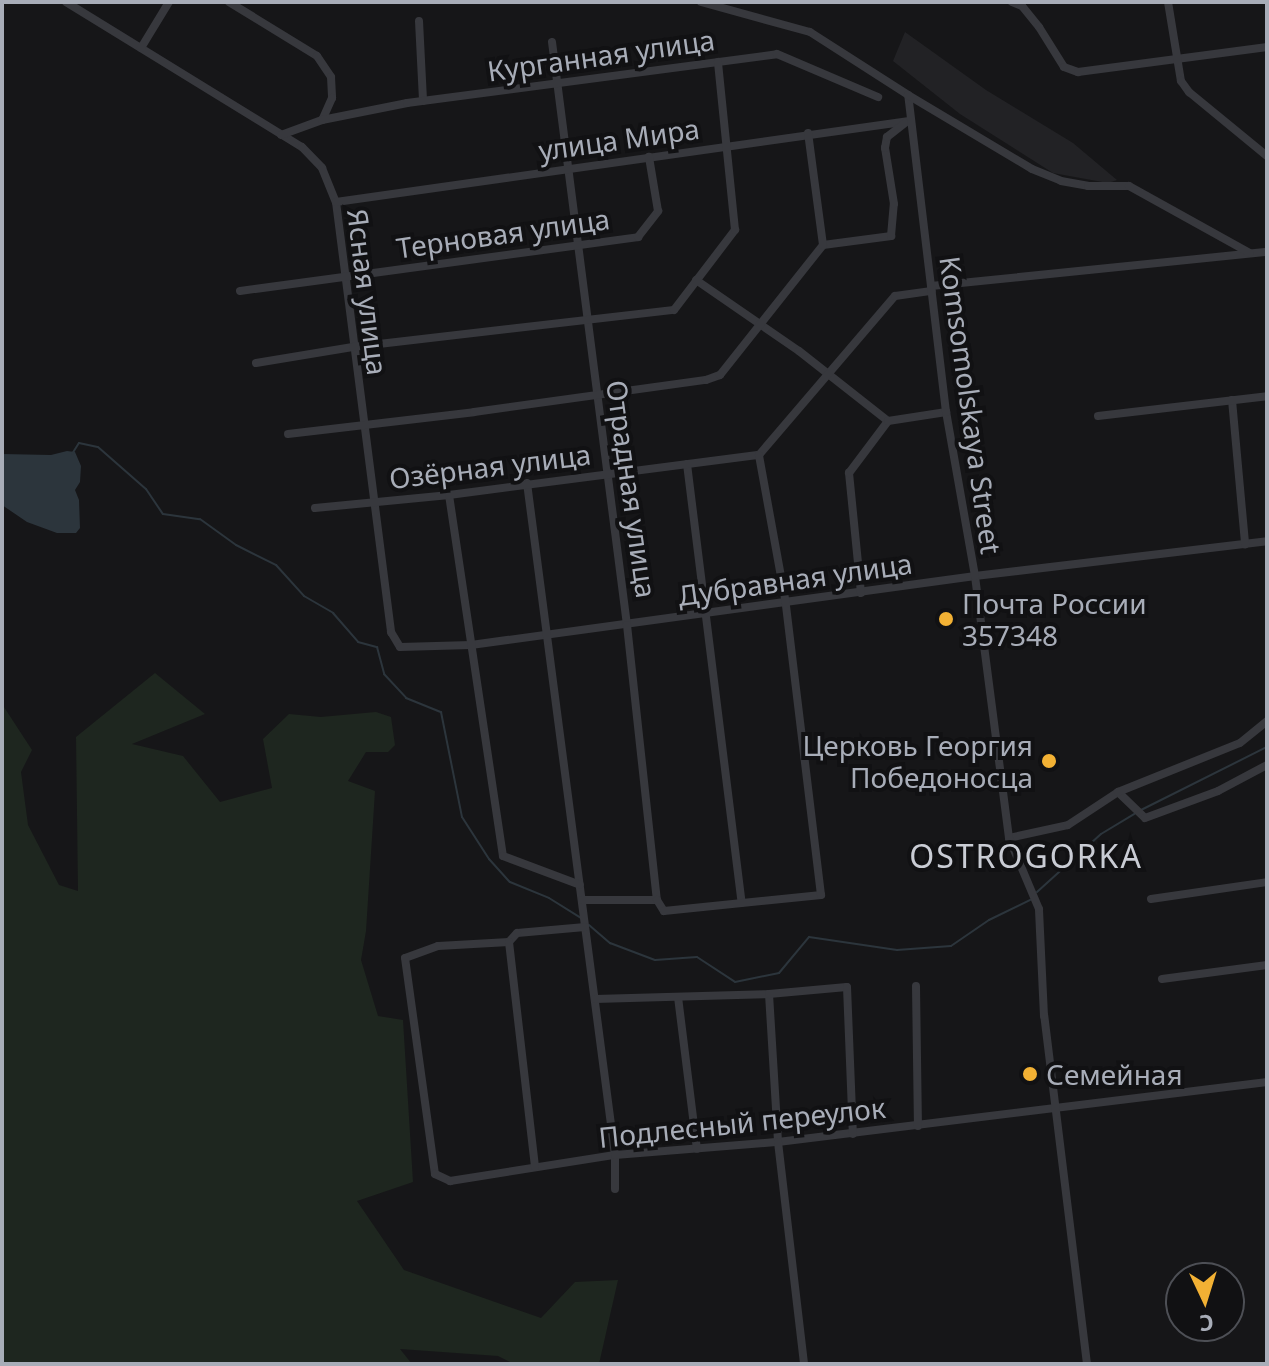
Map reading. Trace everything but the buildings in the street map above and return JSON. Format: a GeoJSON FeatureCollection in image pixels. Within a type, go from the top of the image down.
{"type":"FeatureCollection","features":[{"type":"Feature","properties":{"kind":"street","name":"Ясная улица"},"geometry":{"type":"LineString","coordinates":[[66,2],[302,147],[322,168],[336,202],[391,632]]}},
{"type":"Feature","properties":{"kind":"street"},"geometry":{"type":"LineString","coordinates":[[141,48],[169,2]]}},
{"type":"Feature","properties":{"kind":"street"},"geometry":{"type":"LineString","coordinates":[[229,2],[317,56],[331,77],[332,98],[322,120]]}},
{"type":"Feature","properties":{"kind":"street"},"geometry":{"type":"LineString","coordinates":[[701,2],[810,32],[1032,169],[1061,181],[1088,186],[1129,186],[1250,253]]}},
{"type":"Feature","properties":{"kind":"street"},"geometry":{"type":"LineString","coordinates":[[1012,2],[1022,6],[1064,67],[1078,72],[1267,47]]}},
{"type":"Feature","properties":{"kind":"street"},"geometry":{"type":"LineString","coordinates":[[1168,2],[1181,81],[1189,92],[1267,156]]}},
{"type":"Feature","properties":{"kind":"street"},"geometry":{"type":"LineString","coordinates":[[419,21],[423,101]]}},
{"type":"Feature","properties":{"kind":"street","name":"Отрадная улица"},"geometry":{"type":"LineString","coordinates":[[552,42],[627,625],[657,900]]}},
{"type":"Feature","properties":{"kind":"street","name":"Курганная улица"},"geometry":{"type":"LineString","coordinates":[[281,135],[322,120],[423,101],[777,54],[878,97]]}},
{"type":"Feature","properties":{"kind":"street"},"geometry":{"type":"LineString","coordinates":[[256,363],[353,347],[674,310],[735,230],[718,62]]}},
{"type":"Feature","properties":{"kind":"street","name":"Komsomolskaya Street"},"geometry":{"type":"LineString","coordinates":[[908,95],[946,412],[975,576],[1009,838],[1039,909],[1044,1016],[1056,1108]]}},
{"type":"Feature","properties":{"kind":"street"},"geometry":{"type":"LineString","coordinates":[[288,434],[706,380],[720,375],[823,245],[891,236],[894,204],[885,148],[887,137],[909,121]]}},
{"type":"Feature","properties":{"kind":"street","name":"улица Мира"},"geometry":{"type":"LineString","coordinates":[[336,202],[909,121]]}},
{"type":"Feature","properties":{"kind":"street"},"geometry":{"type":"LineString","coordinates":[[808,133],[823,245]]}},
{"type":"Feature","properties":{"kind":"street","name":"Терновая улица"},"geometry":{"type":"LineString","coordinates":[[240,291],[638,237],[658,211],[649,157]]}},
{"type":"Feature","properties":{"kind":"street"},"geometry":{"type":"LineString","coordinates":[[582,900],[657,900],[664,911],[821,895],[786,604],[759,455],[895,296],[932,288],[1267,252]]}},
{"type":"Feature","properties":{"kind":"street"},"geometry":{"type":"LineString","coordinates":[[696,280],[760,324],[888,421]]}},
{"type":"Feature","properties":{"kind":"street"},"geometry":{"type":"LineString","coordinates":[[1098,416],[1267,396]]}},
{"type":"Feature","properties":{"kind":"street"},"geometry":{"type":"LineString","coordinates":[[1232,400],[1245,544]]}},
{"type":"Feature","properties":{"kind":"street"},"geometry":{"type":"LineString","coordinates":[[861,593],[849,473],[888,421],[946,412]]}},
{"type":"Feature","properties":{"kind":"street","name":"Озёрная улица"},"geometry":{"type":"LineString","coordinates":[[315,508],[449,495],[759,455]]}},
{"type":"Feature","properties":{"kind":"street"},"geometry":{"type":"LineString","coordinates":[[687,464],[742,903]]}},
{"type":"Feature","properties":{"kind":"street"},"geometry":{"type":"LineString","coordinates":[[527,483],[615,1155],[615,1189]]}},
{"type":"Feature","properties":{"kind":"street"},"geometry":{"type":"LineString","coordinates":[[449,495],[503,856],[580,885]]}},
{"type":"Feature","properties":{"kind":"street","name":"Дубравная улица"},"geometry":{"type":"LineString","coordinates":[[391,632],[400,647],[471,645],[975,576],[1267,541]]}},
{"type":"Feature","properties":{"kind":"street"},"geometry":{"type":"LineString","coordinates":[[1009,838],[1068,825],[1118,792],[1240,743],[1267,721]]}},
{"type":"Feature","properties":{"kind":"street"},"geometry":{"type":"LineString","coordinates":[[1118,792],[1145,818],[1218,791],[1267,765]]}},
{"type":"Feature","properties":{"kind":"street"},"geometry":{"type":"LineString","coordinates":[[1151,899],[1267,882]]}},
{"type":"Feature","properties":{"kind":"street"},"geometry":{"type":"LineString","coordinates":[[535,1167],[509,942],[517,933],[585,927]]}},
{"type":"Feature","properties":{"kind":"street","name":"Подлесный переулок"},"geometry":{"type":"LineString","coordinates":[[509,942],[438,946],[405,958],[435,1174],[450,1181],[615,1155],[853,1134],[1267,1082]]}},
{"type":"Feature","properties":{"kind":"street"},"geometry":{"type":"LineString","coordinates":[[1162,979],[1267,965]]}},
{"type":"Feature","properties":{"kind":"street"},"geometry":{"type":"LineString","coordinates":[[916,986],[918,1126]]}},
{"type":"Feature","properties":{"kind":"street"},"geometry":{"type":"LineString","coordinates":[[595,999],[769,994],[847,987],[853,1134]]}},
{"type":"Feature","properties":{"kind":"street"},"geometry":{"type":"LineString","coordinates":[[769,994],[778,1142],[804,1364]]}},
{"type":"Feature","properties":{"kind":"street"},"geometry":{"type":"LineString","coordinates":[[678,997],[697,1149]]}},
{"type":"Feature","properties":{"kind":"street"},"geometry":{"type":"LineString","coordinates":[[1056,1108],[1087,1364]]}},
{"type":"Feature","properties":{"kind":"shaded area"},"geometry":{"type":"Polygon","coordinates":[[[905,32],[986,90],[1073,143],[1117,180],[1108,183],[1053,173],[960,114],[893,61],[905,32]]]}},
{"type":"Feature","properties":{"kind":"shaded area"},"geometry":{"type":"Polygon","coordinates":[[[75,452],[81,466],[80,482],[75,490],[79,500],[80,528],[76,533],[57,533],[27,522],[2,505],[2,454],[51,455],[75,452]]]}},
{"type":"Feature","properties":{"kind":"shaded area"},"geometry":{"type":"Polygon","coordinates":[[[155,673],[205,714],[132,744],[183,756],[220,802],[272,788],[263,739],[289,714],[321,717],[376,712],[391,717],[395,745],[388,752],[366,752],[348,781],[375,791],[366,931],[361,960],[378,1016],[403,1020],[413,1182],[357,1201],[404,1270],[541,1318],[575,1282],[618,1280],[599,1364],[514,1364],[498,1356],[400,1349],[412,1364],[2,1364],[2,704],[32,750],[21,772],[28,825],[59,885],[78,891],[76,737],[155,673]]]}},
{"type":"Feature","properties":{"kind":"waterway"},"geometry":{"type":"LineString","coordinates":[[72,454],[79,443],[98,447],[146,489],[163,514],[200,519],[236,545],[276,565],[304,596],[333,613],[358,642],[377,647],[384,674],[406,698],[441,712],[462,817],[489,859],[510,882],[549,898],[581,918]]}},
{"type":"Feature","properties":{"kind":"waterway"},"geometry":{"type":"LineString","coordinates":[[1139,811],[1267,747]]}},
{"type":"Feature","properties":{"kind":"waterway"},"geometry":{"type":"LineString","coordinates":[[1037,892],[1101,834],[1134,814]]}},
{"type":"Feature","properties":{"kind":"waterway"},"geometry":{"type":"LineString","coordinates":[[589,925],[610,943],[655,960],[697,957],[735,982],[779,973],[809,937],[897,950],[951,946],[989,920],[1030,900]]}},
{"type":"Feature","properties":{"kind":"place","name":"Почта России 357348"},"geometry":{"type":"Point","coordinates":[946,619]}},
{"type":"Feature","properties":{"kind":"place","name":"Церковь Георгия Победоносца"},"geometry":{"type":"Point","coordinates":[1049,761]}},
{"type":"Feature","properties":{"kind":"place","name":"Семейная"},"geometry":{"type":"Point","coordinates":[1030,1074]}},
{"type":"Feature","properties":{"kind":"district","name":"OSTROGORKA"},"geometry":{"type":"Point","coordinates":[1026,856]}}]}
